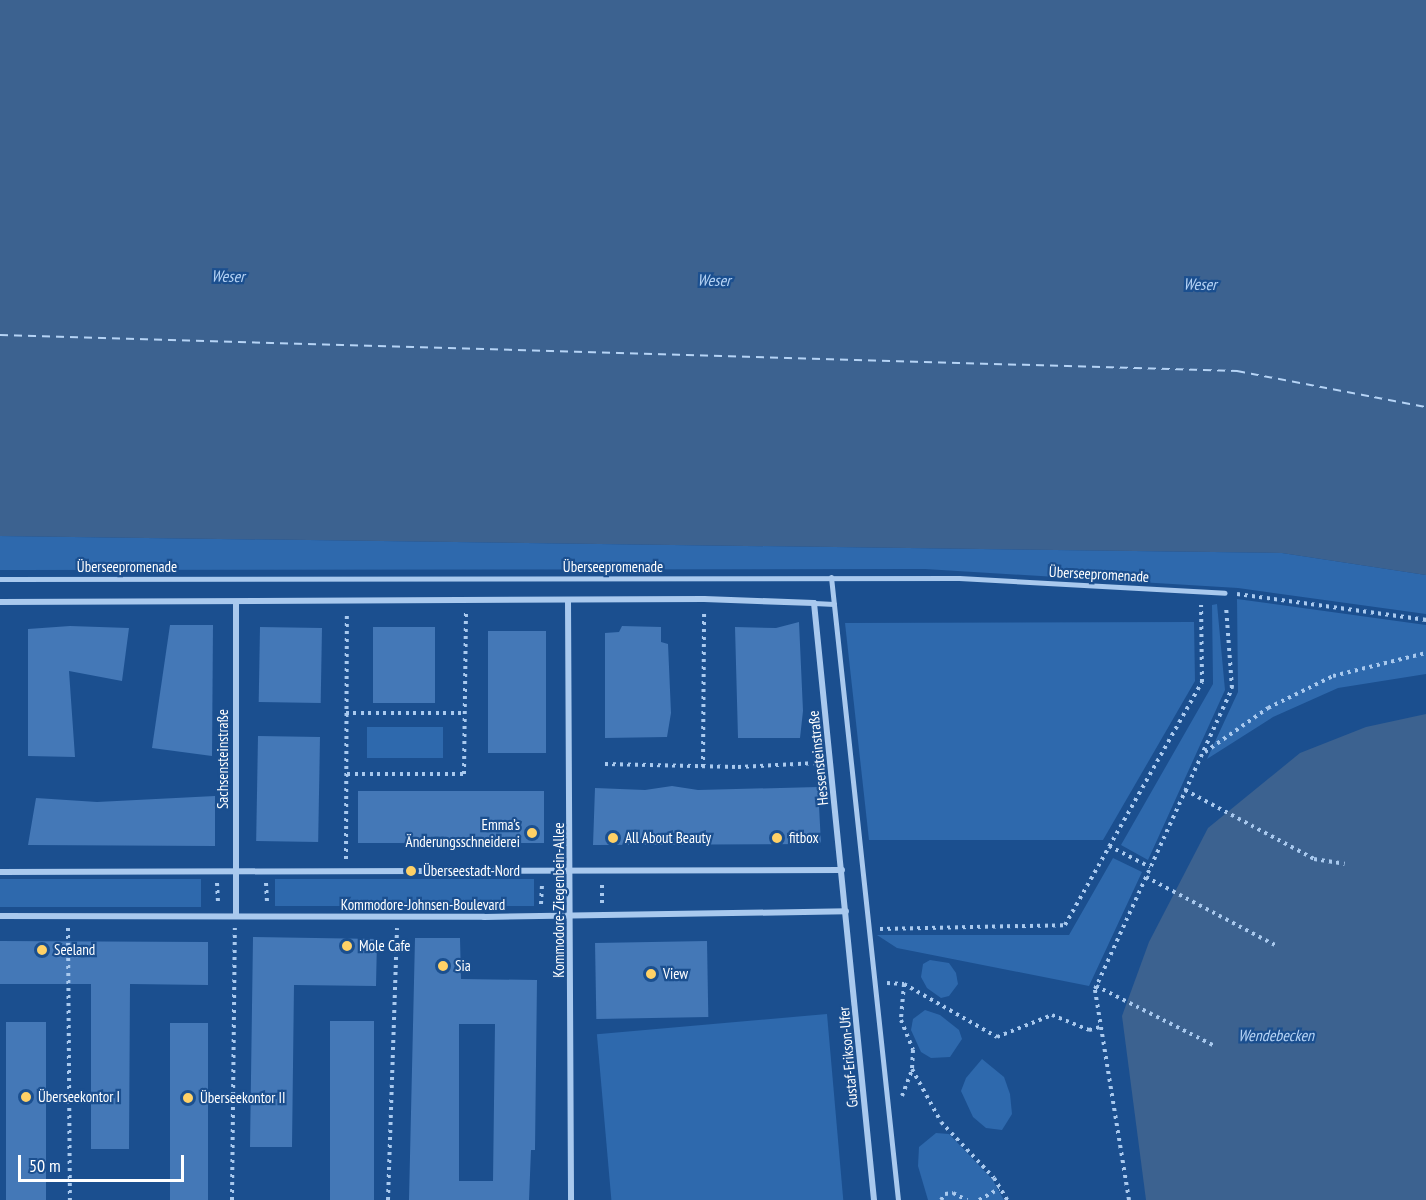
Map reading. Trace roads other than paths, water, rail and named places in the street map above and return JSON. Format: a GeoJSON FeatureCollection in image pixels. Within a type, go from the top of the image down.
{"type":"FeatureCollection","features":[{"type":"Feature","properties":{"kind":"street"},"geometry":{"type":"LineString","coordinates":[[831,577],[898,1200]]}},
{"type":"Feature","properties":{"kind":"street","name":"Überseepromenade"},"geometry":{"type":"LineString","coordinates":[[0,579],[959,578],[1225,593]]}},
{"type":"Feature","properties":{"kind":"street"},"geometry":{"type":"LineString","coordinates":[[0,602],[347,602],[704,598],[834,604]]}},
{"type":"Feature","properties":{"kind":"street","name":"Kommodore-Ziegenbein-Allee"},"geometry":{"type":"LineString","coordinates":[[568,600],[572,916],[571,1200]]}},
{"type":"Feature","properties":{"kind":"street","name":"Sachsensteinstraße"},"geometry":{"type":"LineString","coordinates":[[236,602],[236,915]]}},
{"type":"Feature","properties":{"kind":"street","name":"Hessensteinstraße"},"geometry":{"type":"LineString","coordinates":[[814,603],[846,911]]}},
{"type":"Feature","properties":{"kind":"street"},"geometry":{"type":"LineString","coordinates":[[0,872],[842,870]]}},
{"type":"Feature","properties":{"kind":"street","name":"Kommodore-Johnsen-Boulevard"},"geometry":{"type":"LineString","coordinates":[[0,916],[541,917],[846,911]]}},
{"type":"Feature","properties":{"kind":"street","name":"Gustaf-Erikson-Ufer"},"geometry":{"type":"LineString","coordinates":[[846,911],[874,1200]]}},
{"type":"Feature","properties":{"kind":"water","name":"Weser"},"geometry":{"type":"Polygon","coordinates":[[[0,0],[1426,0],[1426,575],[1282,553],[0,536],[0,0]]]}},
{"type":"Feature","properties":{"kind":"water","name":"Wendebecken"},"geometry":{"type":"Polygon","coordinates":[[[1426,714],[1426,1200],[1146,1200],[1122,1016],[1149,942],[1208,828],[1300,753],[1366,727],[1426,714]]]}},
{"type":"Feature","properties":{"kind":"place","name":"Emma’s Änderungsschneiderei"},"geometry":{"type":"Point","coordinates":[532,833]}},
{"type":"Feature","properties":{"kind":"place","name":"All About Beauty"},"geometry":{"type":"Point","coordinates":[613,838]}},
{"type":"Feature","properties":{"kind":"place","name":"fitbox"},"geometry":{"type":"Point","coordinates":[777,838]}},
{"type":"Feature","properties":{"kind":"place","name":"Überseestadt-Nord"},"geometry":{"type":"Point","coordinates":[411,871]}},
{"type":"Feature","properties":{"kind":"place","name":"Mole Cafe"},"geometry":{"type":"Point","coordinates":[347,946]}},
{"type":"Feature","properties":{"kind":"place","name":"Seeland"},"geometry":{"type":"Point","coordinates":[42,950]}},
{"type":"Feature","properties":{"kind":"place","name":"Sia"},"geometry":{"type":"Point","coordinates":[443,966]}},
{"type":"Feature","properties":{"kind":"place","name":"View"},"geometry":{"type":"Point","coordinates":[651,974]}},
{"type":"Feature","properties":{"kind":"place","name":"Überseekontor I"},"geometry":{"type":"Point","coordinates":[26,1097]}},
{"type":"Feature","properties":{"kind":"place","name":"Überseekontor II"},"geometry":{"type":"Point","coordinates":[188,1098]}}]}
